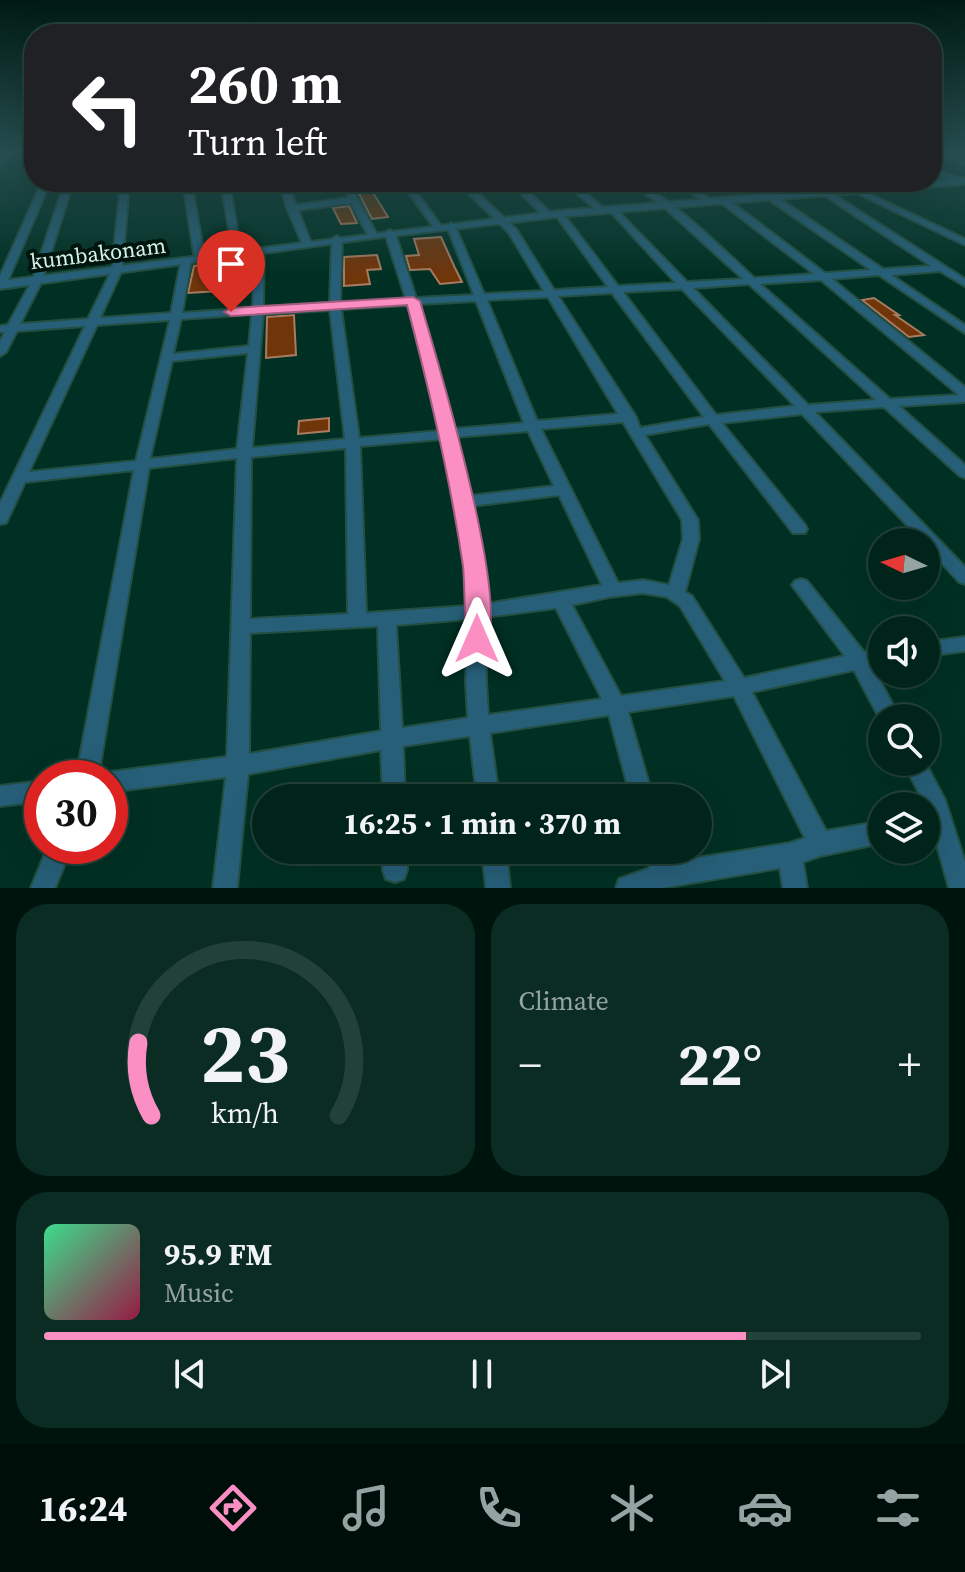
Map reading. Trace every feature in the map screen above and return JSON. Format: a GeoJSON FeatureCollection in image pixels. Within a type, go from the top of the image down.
{"type":"FeatureCollection","features":[{"type":"Feature","properties":{"kind":"street"},"geometry":{"type":"LineString","coordinates":[[1,285],[41,194]]}},
{"type":"Feature","properties":{"kind":"street"},"geometry":{"type":"LineString","coordinates":[[0,352],[37,281],[65,194]]}},
{"type":"Feature","properties":{"kind":"street"},"geometry":{"type":"LineString","coordinates":[[0,519],[117,270],[124,194]]}},
{"type":"Feature","properties":{"kind":"street"},"geometry":{"type":"LineString","coordinates":[[90,760],[142,464],[165,358],[193,261],[188,194]]}},
{"type":"Feature","properties":{"kind":"street"},"geometry":{"type":"LineString","coordinates":[[227,194],[238,252]]}},
{"type":"Feature","properties":{"kind":"street"},"geometry":{"type":"LineString","coordinates":[[287,194],[306,243]]}},
{"type":"Feature","properties":{"kind":"street"},"geometry":{"type":"LineString","coordinates":[[351,194],[372,235]]}},
{"type":"Feature","properties":{"kind":"street"},"geometry":{"type":"LineString","coordinates":[[416,194],[444,227],[482,299],[533,427],[613,591]]}},
{"type":"Feature","properties":{"kind":"street"},"geometry":{"type":"LineString","coordinates":[[473,194],[513,231],[690,520],[691,539],[676,592]]}},
{"type":"Feature","properties":{"kind":"street"},"geometry":{"type":"LineString","coordinates":[[529,194],[553,214],[616,290],[799,529]]}},
{"type":"Feature","properties":{"kind":"street"},"geometry":{"type":"LineString","coordinates":[[585,194],[608,210],[684,286],[900,506],[965,578]]}},
{"type":"Feature","properties":{"kind":"street"},"geometry":{"type":"LineString","coordinates":[[651,194],[667,205],[965,473]]}},
{"type":"Feature","properties":{"kind":"street"},"geometry":{"type":"LineString","coordinates":[[704,194],[824,277],[965,396]]}},
{"type":"Feature","properties":{"kind":"street"},"geometry":{"type":"LineString","coordinates":[[766,194],[965,330]]}},
{"type":"Feature","properties":{"kind":"street","name":"kumbakonam"},"geometry":{"type":"LineString","coordinates":[[1,285],[498,220],[802,194]]}},
{"type":"Feature","properties":{"kind":"street"},"geometry":{"type":"LineString","coordinates":[[821,194],[965,283]]}},
{"type":"Feature","properties":{"kind":"street"},"geometry":{"type":"LineString","coordinates":[[861,194],[965,242]]}},
{"type":"Feature","properties":{"kind":"street"},"geometry":{"type":"LineString","coordinates":[[291,208],[354,200]]}},
{"type":"Feature","properties":{"kind":"street"},"geometry":{"type":"LineString","coordinates":[[390,233],[413,301],[450,435],[474,569],[479,613],[476,665],[479,725],[486,784]]}},
{"type":"Feature","properties":{"kind":"street"},"geometry":{"type":"LineString","coordinates":[[337,239],[335,304],[353,445],[357,619]]}},
{"type":"Feature","properties":{"kind":"street"},"geometry":{"type":"LineString","coordinates":[[225,888],[238,766],[244,453],[258,310],[259,250]]}},
{"type":"Feature","properties":{"kind":"street"},"geometry":{"type":"LineString","coordinates":[[0,329],[335,304],[552,296],[940,268]]}},
{"type":"Feature","properties":{"kind":"street"},"geometry":{"type":"LineString","coordinates":[[165,358],[255,349]]}},
{"type":"Feature","properties":{"kind":"street"},"geometry":{"type":"LineString","coordinates":[[638,432],[711,418],[801,408],[965,396]]}},
{"type":"Feature","properties":{"kind":"street"},"geometry":{"type":"LineString","coordinates":[[20,478],[244,453],[629,417]]}},
{"type":"Feature","properties":{"kind":"street"},"geometry":{"type":"LineString","coordinates":[[461,502],[564,490]]}},
{"type":"Feature","properties":{"kind":"street"},"geometry":{"type":"LineString","coordinates":[[801,585],[859,660],[883,704]]}},
{"type":"Feature","properties":{"kind":"street"},"geometry":{"type":"LineString","coordinates":[[243,626],[479,613],[613,591],[657,588],[676,592],[686,601],[739,687],[820,844]]}},
{"type":"Feature","properties":{"kind":"street"},"geometry":{"type":"LineString","coordinates":[[561,601],[616,705],[638,784]]}},
{"type":"Feature","properties":{"kind":"street"},"geometry":{"type":"LineString","coordinates":[[387,619],[394,784]]}},
{"type":"Feature","properties":{"kind":"street"},"geometry":{"type":"LineString","coordinates":[[940,647],[965,644]]}},
{"type":"Feature","properties":{"kind":"street"},"geometry":{"type":"LineString","coordinates":[[128,780],[238,766],[394,738],[739,687],[868,658]]}},
{"type":"Feature","properties":{"kind":"street"},"geometry":{"type":"LineString","coordinates":[[0,796],[24,793]]}},
{"type":"Feature","properties":{"kind":"street"},"geometry":{"type":"LineString","coordinates":[[631,888],[664,875],[790,855],[820,844],[868,835]]}},
{"type":"Feature","properties":{"kind":"street"},"geometry":{"type":"LineString","coordinates":[[940,838],[961,888]]}},
{"type":"Feature","properties":{"kind":"street"},"geometry":{"type":"LineString","coordinates":[[790,855],[795,888]]}},
{"type":"Feature","properties":{"kind":"street"},"geometry":{"type":"LineString","coordinates":[[43,888],[53,864]]}},
{"type":"Feature","properties":{"kind":"street"},"geometry":{"type":"LineString","coordinates":[[495,864],[498,888]]}},
{"type":"Feature","properties":{"kind":"street"},"geometry":{"type":"LineString","coordinates":[[661,864],[664,875]]}},
{"type":"Feature","properties":{"kind":"building"},"geometry":{"type":"Polygon","coordinates":[[[359,194],[374,194],[388,217],[372,219],[359,194]]]}},
{"type":"Feature","properties":{"kind":"building"},"geometry":{"type":"Polygon","coordinates":[[[349,206],[357,223],[341,224],[333,208],[349,206]]]}},
{"type":"Feature","properties":{"kind":"building"},"geometry":{"type":"Polygon","coordinates":[[[441,237],[462,282],[440,284],[430,269],[410,270],[406,256],[419,255],[414,239],[441,237]]]}},
{"type":"Feature","properties":{"kind":"building"},"geometry":{"type":"Polygon","coordinates":[[[377,255],[381,269],[367,270],[370,284],[344,286],[344,257],[377,255]]]}},
{"type":"Feature","properties":{"kind":"building"},"geometry":{"type":"Polygon","coordinates":[[[223,262],[220,291],[188,293],[194,266],[223,262]]]}},
{"type":"Feature","properties":{"kind":"building"},"geometry":{"type":"Polygon","coordinates":[[[874,298],[924,335],[909,337],[862,300],[874,298]]]}},
{"type":"Feature","properties":{"kind":"building"},"geometry":{"type":"Polygon","coordinates":[[[294,315],[296,355],[266,358],[267,317],[294,315]]]}},
{"type":"Feature","properties":{"kind":"building"},"geometry":{"type":"Polygon","coordinates":[[[329,418],[329,431],[298,434],[299,421],[329,418]]]}},
{"type":"Feature","properties":{"kind":"route"},"geometry":{"type":"LineString","coordinates":[[231,312],[413,301],[450,435],[474,569],[479,613],[477,639]]}}]}
